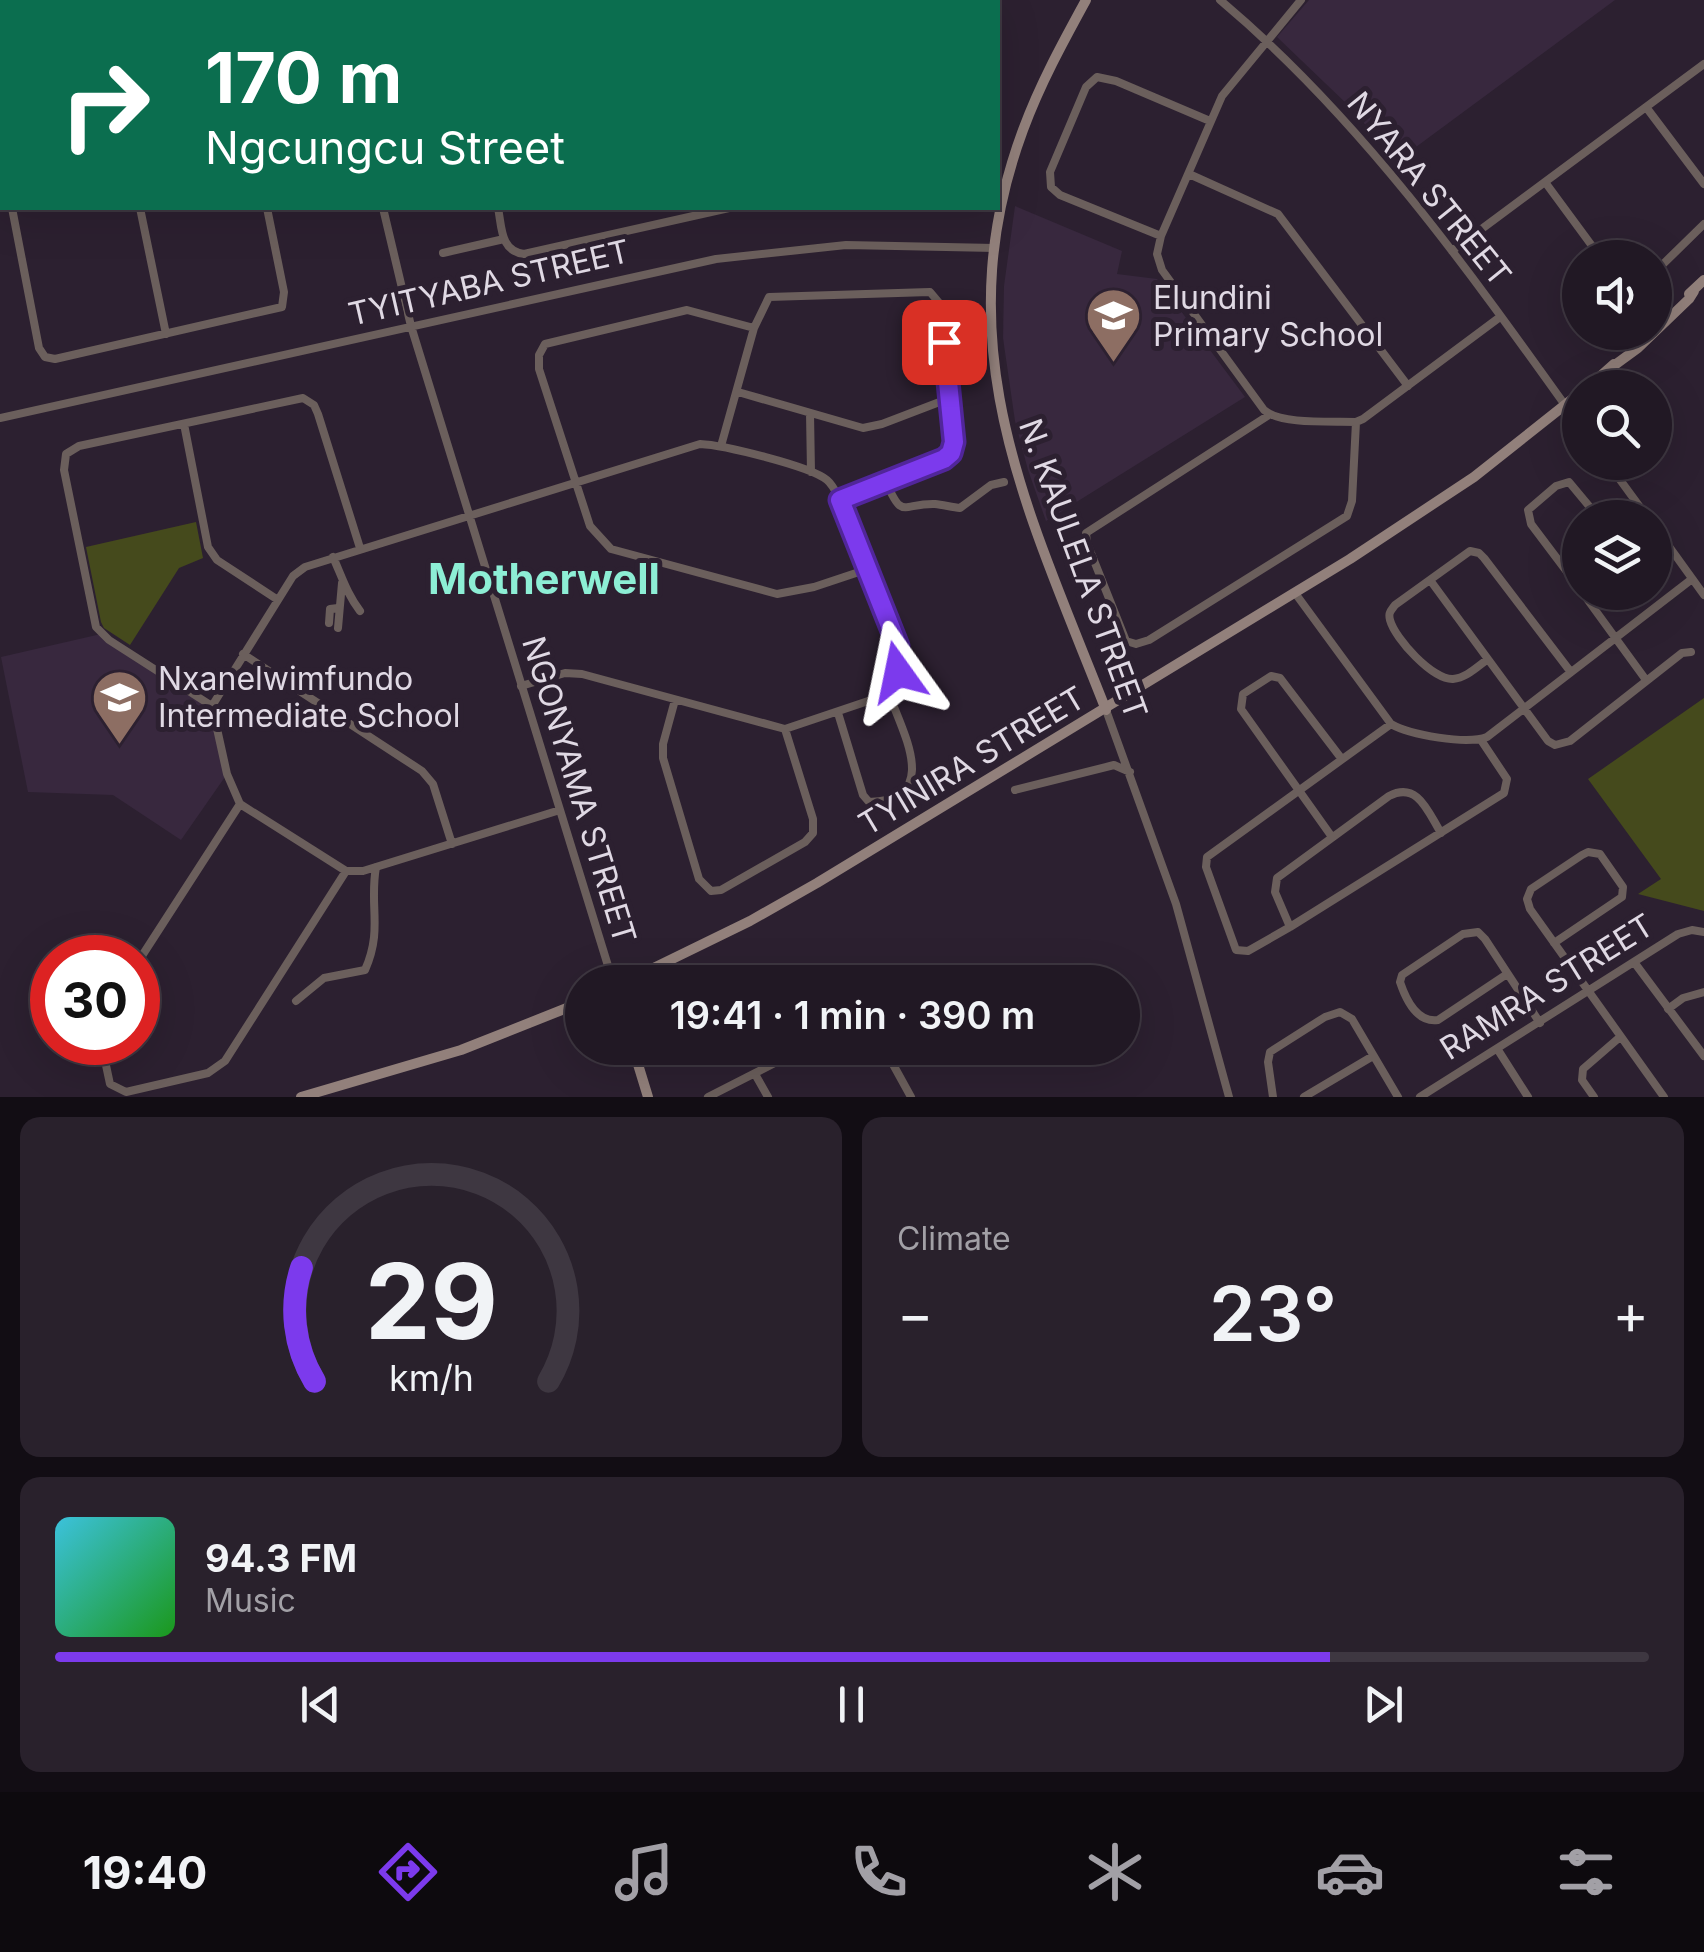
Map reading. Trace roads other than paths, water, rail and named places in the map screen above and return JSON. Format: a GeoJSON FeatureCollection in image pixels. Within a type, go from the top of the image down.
{"type":"FeatureCollection","features":[{"type":"Feature","properties":{"kind":"street","name":"N. KAULELA STREET"},"geometry":{"type":"LineString","coordinates":[[1086,0],[1041,86],[1004,194],[994,248],[992,347],[1007,442],[1176,904],[1229,1097]]}},
{"type":"Feature","properties":{"kind":"street","name":"NYARA STREET"},"geometry":{"type":"LineString","coordinates":[[1220,0],[1351,128],[1452,251],[1562,401]]}},
{"type":"Feature","properties":{"kind":"street"},"geometry":{"type":"LineString","coordinates":[[1301,0],[1229,84],[1161,236],[1157,254],[1162,270],[1269,415],[1283,419],[1356,422],[1500,317]]}},
{"type":"Feature","properties":{"kind":"street"},"geometry":{"type":"LineString","coordinates":[[1452,251],[1704,64]]}},
{"type":"Feature","properties":{"kind":"street"},"geometry":{"type":"LineString","coordinates":[[1161,236],[1060,195],[1051,186],[1050,172],[1086,87],[1097,77],[1116,81],[1210,121]]}},
{"type":"Feature","properties":{"kind":"street"},"geometry":{"type":"LineString","coordinates":[[1646,107],[1704,184]]}},
{"type":"Feature","properties":{"kind":"street"},"geometry":{"type":"LineString","coordinates":[[1189,174],[1278,214],[1408,386]]}},
{"type":"Feature","properties":{"kind":"street"},"geometry":{"type":"LineString","coordinates":[[1545,182],[1587,240]]}},
{"type":"Feature","properties":{"kind":"street"},"geometry":{"type":"LineString","coordinates":[[12,210],[40,348],[44,357],[61,358],[282,307],[284,292],[267,210]]}},
{"type":"Feature","properties":{"kind":"street"},"geometry":{"type":"LineString","coordinates":[[140,210],[166,334]]}},
{"type":"Feature","properties":{"kind":"street","name":"NGONYAMA STREET"},"geometry":{"type":"LineString","coordinates":[[383,210],[411,326],[608,965]]}},
{"type":"Feature","properties":{"kind":"street"},"geometry":{"type":"LineString","coordinates":[[498,210],[509,250],[524,254],[720,210]]}},
{"type":"Feature","properties":{"kind":"street"},"geometry":{"type":"LineString","coordinates":[[1672,255],[1704,224]]}},
{"type":"Feature","properties":{"kind":"street"},"geometry":{"type":"LineString","coordinates":[[443,253],[504,238]]}},
{"type":"Feature","properties":{"kind":"street","name":"TYITYABA STREET"},"geometry":{"type":"LineString","coordinates":[[0,418],[749,254],[846,245],[994,248]]}},
{"type":"Feature","properties":{"kind":"street"},"geometry":{"type":"LineString","coordinates":[[1672,310],[1704,280]]}},
{"type":"Feature","properties":{"kind":"street"},"geometry":{"type":"LineString","coordinates":[[1612,366],[1638,348],[1689,300],[1694,290]]}},
{"type":"Feature","properties":{"kind":"street"},"geometry":{"type":"LineString","coordinates":[[721,446],[754,328],[766,300],[774,295],[930,292],[941,304],[954,442],[951,453],[840,500]]}},
{"type":"Feature","properties":{"kind":"street"},"geometry":{"type":"LineString","coordinates":[[754,328],[688,310],[546,344],[539,356],[539,368],[590,526],[611,549],[776,594],[814,587],[865,570]]}},
{"type":"Feature","properties":{"kind":"street"},"geometry":{"type":"LineString","coordinates":[[1607,370],[1628,350]]}},
{"type":"Feature","properties":{"kind":"street"},"geometry":{"type":"LineString","coordinates":[[738,392],[862,428],[950,398]]}},
{"type":"Feature","properties":{"kind":"street"},"geometry":{"type":"LineString","coordinates":[[212,706],[109,640],[96,627],[64,470],[66,454],[80,446],[295,398],[310,400],[318,414],[360,548]]}},
{"type":"Feature","properties":{"kind":"street","name":"TYINIRA STREET"},"geometry":{"type":"LineString","coordinates":[[658,965],[801,892],[1106,710],[1474,477],[1562,409]]}},
{"type":"Feature","properties":{"kind":"street"},"geometry":{"type":"LineString","coordinates":[[810,413],[812,472]]}},
{"type":"Feature","properties":{"kind":"street"},"geometry":{"type":"LineString","coordinates":[[1269,415],[1086,533],[1121,631],[1131,644],[1149,640],[1347,516],[1352,501],[1356,422]]}},
{"type":"Feature","properties":{"kind":"street"},"geometry":{"type":"LineString","coordinates":[[184,424],[208,547],[217,560],[278,600]]}},
{"type":"Feature","properties":{"kind":"street"},"geometry":{"type":"LineString","coordinates":[[522,686],[574,673],[785,729],[889,694],[900,658],[840,500],[829,481],[812,472],[721,446],[700,444],[298,570],[212,706],[228,774],[240,804],[346,872],[376,867],[560,810]]}},
{"type":"Feature","properties":{"kind":"street"},"geometry":{"type":"LineString","coordinates":[[886,482],[896,504],[907,510],[934,504],[960,508],[991,486],[1004,482]]}},
{"type":"Feature","properties":{"kind":"street"},"geometry":{"type":"LineString","coordinates":[[1562,565],[1532,524],[1528,510],[1556,486],[1569,482],[1584,500]]}},
{"type":"Feature","properties":{"kind":"street"},"geometry":{"type":"LineString","coordinates":[[1672,550],[1704,595]]}},
{"type":"Feature","properties":{"kind":"street"},"geometry":{"type":"LineString","coordinates":[[1488,659],[1458,679],[1441,678],[1423,665],[1393,625],[1391,610],[1464,553],[1479,553],[1570,671]]}},
{"type":"Feature","properties":{"kind":"street"},"geometry":{"type":"LineString","coordinates":[[333,557],[342,583],[338,608],[330,609],[333,625]]}},
{"type":"Feature","properties":{"kind":"street"},"geometry":{"type":"LineString","coordinates":[[1295,593],[1391,724],[1404,730],[1480,740],[1692,578]]}},
{"type":"Feature","properties":{"kind":"street"},"geometry":{"type":"LineString","coordinates":[[1430,580],[1554,745],[1564,745],[1682,653],[1691,652]]}},
{"type":"Feature","properties":{"kind":"street"},"geometry":{"type":"LineString","coordinates":[[342,583],[348,586],[360,611]]}},
{"type":"Feature","properties":{"kind":"street"},"geometry":{"type":"LineString","coordinates":[[1594,610],[1646,680]]}},
{"type":"Feature","properties":{"kind":"street"},"geometry":{"type":"LineString","coordinates":[[243,654],[428,776],[452,844]]}},
{"type":"Feature","properties":{"kind":"street"},"geometry":{"type":"LineString","coordinates":[[1332,837],[1241,709],[1242,694],[1271,676],[1280,678],[1341,758]]}},
{"type":"Feature","properties":{"kind":"street"},"geometry":{"type":"LineString","coordinates":[[838,714],[864,795],[869,802],[877,802],[908,786],[914,776],[889,694]]}},
{"type":"Feature","properties":{"kind":"street"},"geometry":{"type":"LineString","coordinates":[[674,700],[663,758],[700,879],[711,892],[805,842],[813,832],[813,819],[785,729]]}},
{"type":"Feature","properties":{"kind":"street"},"geometry":{"type":"LineString","coordinates":[[1391,724],[1214,850],[1206,861],[1236,950],[1248,951],[1290,928],[1504,794],[1507,779],[1480,740]]}},
{"type":"Feature","properties":{"kind":"street"},"geometry":{"type":"LineString","coordinates":[[1015,790],[1114,765],[1130,772]]}},
{"type":"Feature","properties":{"kind":"street"},"geometry":{"type":"LineString","coordinates":[[1290,928],[1275,892],[1276,878],[1389,796],[1404,790],[1416,795],[1441,833]]}},
{"type":"Feature","properties":{"kind":"street"},"geometry":{"type":"LineString","coordinates":[[155,935],[240,804]]}},
{"type":"Feature","properties":{"kind":"street"},"geometry":{"type":"LineString","coordinates":[[1554,943],[1622,897],[1623,887],[1600,854],[1582,854],[1528,893],[1530,909],[1620,1037],[1664,1097]]}},
{"type":"Feature","properties":{"kind":"street"},"geometry":{"type":"LineString","coordinates":[[296,1000],[324,978],[365,970],[377,927],[371,895],[376,867]]}},
{"type":"Feature","properties":{"kind":"street"},"geometry":{"type":"LineString","coordinates":[[106,1065],[110,1084],[119,1091],[134,1091],[215,1070],[346,872]]}},
{"type":"Feature","properties":{"kind":"street"},"geometry":{"type":"LineString","coordinates":[[1507,974],[1438,1020],[1430,1021],[1418,1014],[1400,982],[1406,972],[1462,934],[1474,931],[1484,939],[1540,1023]]}},
{"type":"Feature","properties":{"kind":"street","name":"RAMRA STREET"},"geometry":{"type":"LineString","coordinates":[[1420,1097],[1678,934],[1704,932]]}},
{"type":"Feature","properties":{"kind":"street"},"geometry":{"type":"LineString","coordinates":[[1634,962],[1704,1056]]}},
{"type":"Feature","properties":{"kind":"street"},"geometry":{"type":"LineString","coordinates":[[1668,1009],[1684,998],[1704,992]]}},
{"type":"Feature","properties":{"kind":"street"},"geometry":{"type":"LineString","coordinates":[[301,1097],[462,1050],[565,1009]]}},
{"type":"Feature","properties":{"kind":"street"},"geometry":{"type":"LineString","coordinates":[[1273,1097],[1270,1052],[1330,1014],[1340,1012],[1349,1015],[1398,1097]]}},
{"type":"Feature","properties":{"kind":"street"},"geometry":{"type":"LineString","coordinates":[[1594,1097],[1582,1080],[1583,1070],[1620,1037]]}},
{"type":"Feature","properties":{"kind":"street"},"geometry":{"type":"LineString","coordinates":[[1498,1050],[1528,1097]]}},
{"type":"Feature","properties":{"kind":"street"},"geometry":{"type":"LineString","coordinates":[[1304,1097],[1373,1056]]}},
{"type":"Feature","properties":{"kind":"street"},"geometry":{"type":"LineString","coordinates":[[638,1065],[648,1097]]}},
{"type":"Feature","properties":{"kind":"street"},"geometry":{"type":"LineString","coordinates":[[708,1097],[772,1065]]}},
{"type":"Feature","properties":{"kind":"street"},"geometry":{"type":"LineString","coordinates":[[894,1065],[912,1097]]}},
{"type":"Feature","properties":{"kind":"street"},"geometry":{"type":"LineString","coordinates":[[755,1074],[768,1097]]}},
{"type":"Feature","properties":{"kind":"place","name":"Elundini Primary School"},"geometry":{"type":"Point","coordinates":[1114,365]}},
{"type":"Feature","properties":{"kind":"place","name":"Nxanelwimfundo Intermediate School"},"geometry":{"type":"Point","coordinates":[119,746]}},
{"type":"Feature","properties":{"kind":"district","name":"Motherwell"},"geometry":{"type":"Point","coordinates":[544,579]}}]}
